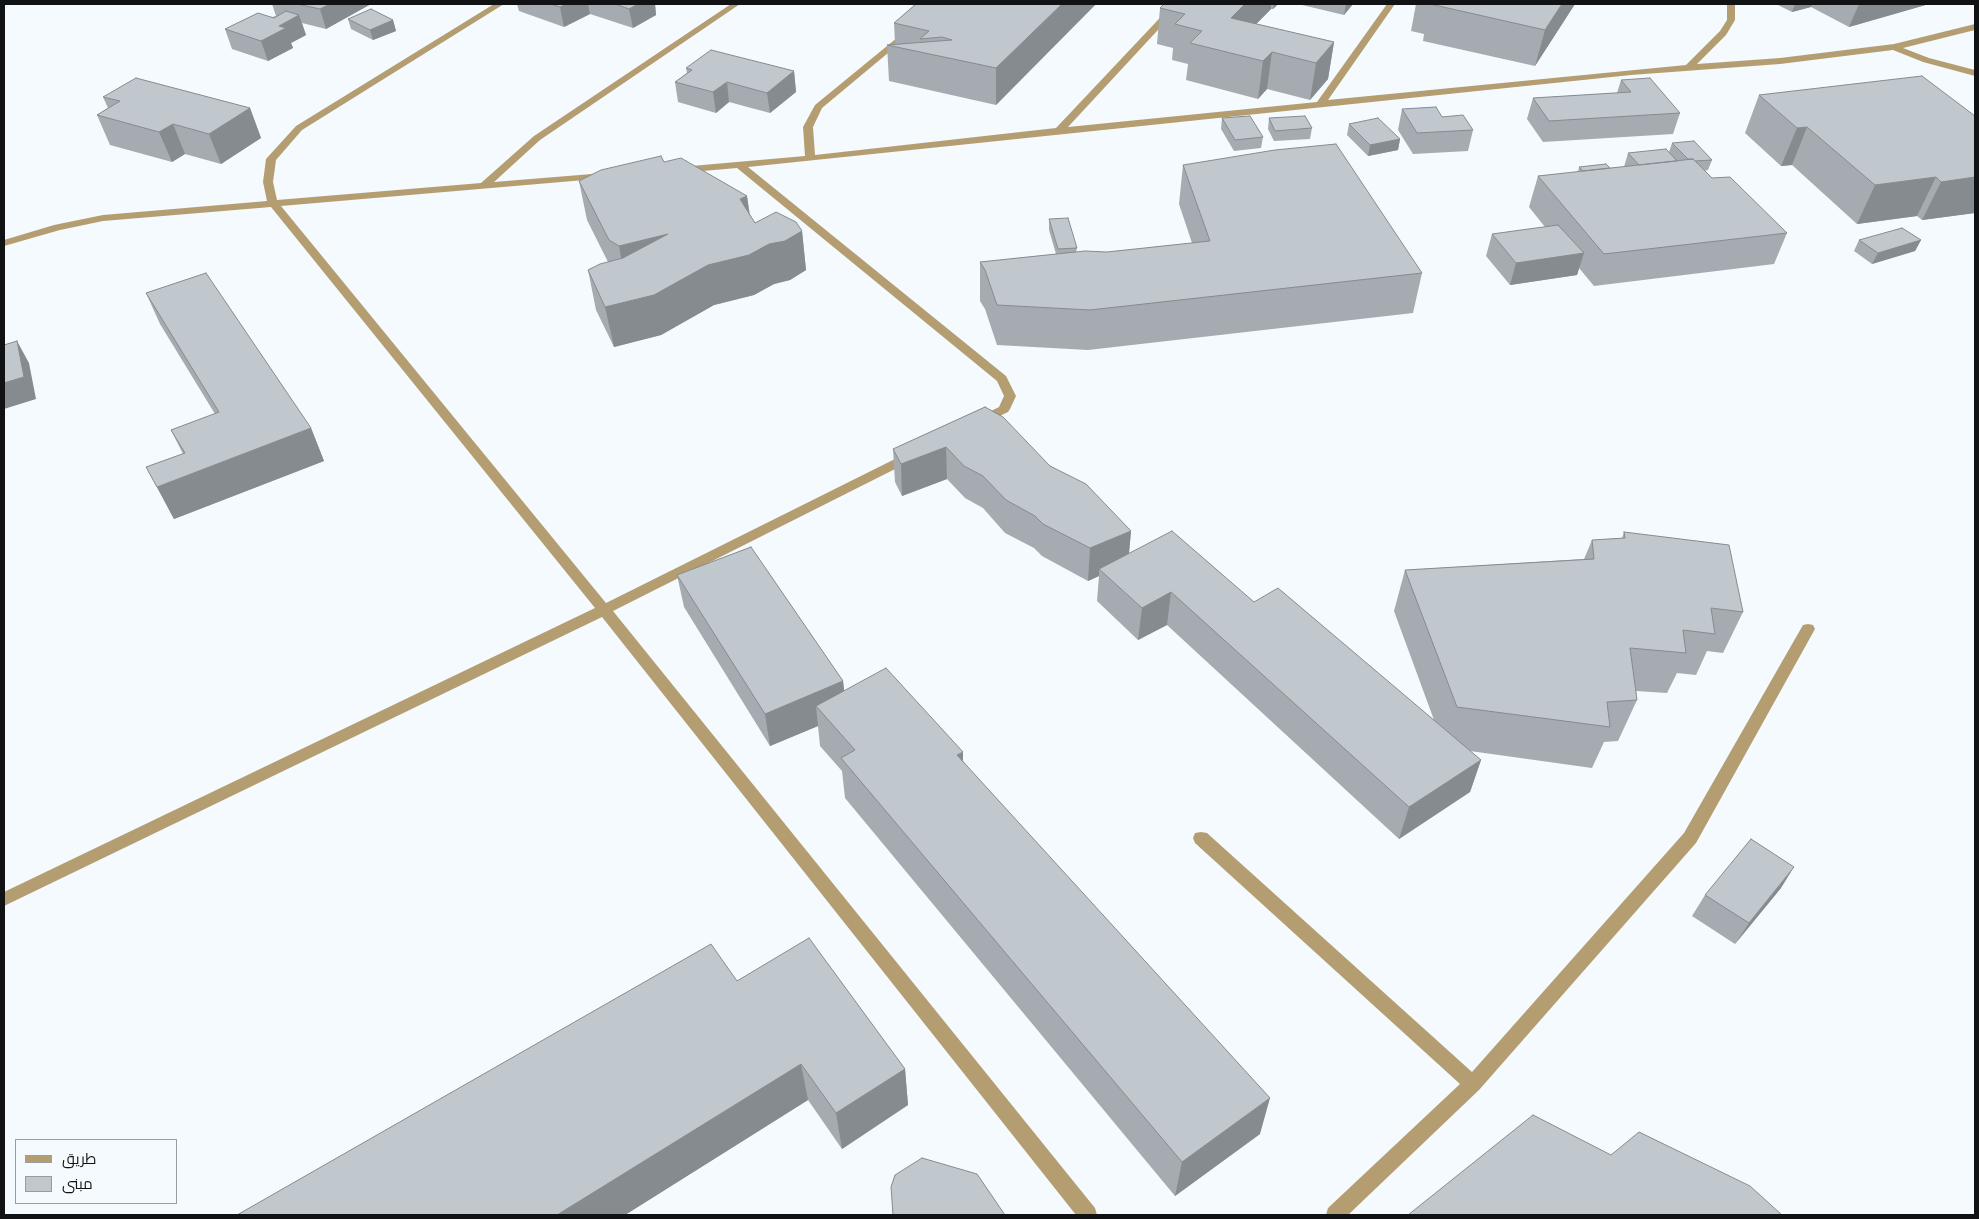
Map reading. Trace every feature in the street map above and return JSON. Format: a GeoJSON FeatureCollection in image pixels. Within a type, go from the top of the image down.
{"type":"FeatureCollection","features":[{"type":"Feature","properties":{"kind":"street"},"geometry":{"type":"LineString","coordinates":[[500,4],[299,128],[271,159],[268,182],[273,203],[604,610],[1088,1215]]}},
{"type":"Feature","properties":{"kind":"street"},"geometry":{"type":"LineString","coordinates":[[484,186],[537,138],[736,4]]}},
{"type":"Feature","properties":{"kind":"street"},"geometry":{"type":"LineString","coordinates":[[1059,130],[1178,4]]}},
{"type":"Feature","properties":{"kind":"street"},"geometry":{"type":"LineString","coordinates":[[1321,103],[1391,4]]}},
{"type":"Feature","properties":{"kind":"street"},"geometry":{"type":"LineString","coordinates":[[1688,68],[1723,32],[1731,20],[1731,4]]}},
{"type":"Feature","properties":{"kind":"street"},"geometry":{"type":"LineString","coordinates":[[810,159],[808,127],[818,107],[920,22]]}},
{"type":"Feature","properties":{"kind":"street"},"geometry":{"type":"LineString","coordinates":[[672,170],[810,159],[1059,130],[1321,103],[1780,61],[1894,47],[1947,36],[1975,26]]}},
{"type":"Feature","properties":{"kind":"street"},"geometry":{"type":"LineString","coordinates":[[1894,47],[1935,63],[1975,73]]}},
{"type":"Feature","properties":{"kind":"street"},"geometry":{"type":"LineString","coordinates":[[738,165],[1002,379],[1010,396],[1004,409],[969,427]]}},
{"type":"Feature","properties":{"kind":"street"},"geometry":{"type":"LineString","coordinates":[[4,243],[58,227],[103,218],[613,175]]}},
{"type":"Feature","properties":{"kind":"street"},"geometry":{"type":"LineString","coordinates":[[4,899],[604,610],[924,449]]}},
{"type":"Feature","properties":{"kind":"street"},"geometry":{"type":"LineString","coordinates":[[1335,1215],[1474,1084],[1690,838],[1808,628]]}},
{"type":"Feature","properties":{"kind":"street"},"geometry":{"type":"LineString","coordinates":[[1201,838],[1474,1084]]}},
{"type":"Feature","properties":{"kind":"building"},"geometry":{"type":"Polygon","coordinates":[[[297,4],[330,4],[320,9],[297,4]]]}},
{"type":"Feature","properties":{"kind":"building"},"geometry":{"type":"Polygon","coordinates":[[[551,4],[567,4],[560,7],[551,4]]]}},
{"type":"Feature","properties":{"kind":"building"},"geometry":{"type":"Polygon","coordinates":[[[615,4],[638,4],[629,9],[615,4]]]}},
{"type":"Feature","properties":{"kind":"building"},"geometry":{"type":"Polygon","coordinates":[[[916,4],[1062,4],[996,68],[887,45],[952,40],[942,37],[920,39],[929,31],[894,23],[916,4]]]}},
{"type":"Feature","properties":{"kind":"building"},"geometry":{"type":"Polygon","coordinates":[[[1164,4],[1245,4],[1231,18],[1334,42],[1316,63],[1272,52],[1263,61],[1190,43],[1202,31],[1175,24],[1185,14],[1160,8],[1164,4]]]}},
{"type":"Feature","properties":{"kind":"building"},"geometry":{"type":"Polygon","coordinates":[[[1430,4],[1562,4],[1545,30],[1430,4]]]}},
{"type":"Feature","properties":{"kind":"building"},"geometry":{"type":"Polygon","coordinates":[[[371,9],[393,20],[370,30],[348,19],[371,9]]]}},
{"type":"Feature","properties":{"kind":"building"},"geometry":{"type":"Polygon","coordinates":[[[286,11],[299,15],[279,26],[286,28],[261,41],[225,29],[258,13],[274,18],[286,11]]]}},
{"type":"Feature","properties":{"kind":"building"},"geometry":{"type":"Polygon","coordinates":[[[711,50],[794,71],[767,93],[727,82],[713,92],[675,82],[692,70],[686,68],[711,50]]]}},
{"type":"Feature","properties":{"kind":"building"},"geometry":{"type":"Polygon","coordinates":[[[1922,76],[1975,116],[1975,177],[1941,182],[1936,177],[1875,185],[1807,127],[1797,128],[1759,95],[1922,76]]]}},
{"type":"Feature","properties":{"kind":"building"},"geometry":{"type":"Polygon","coordinates":[[[136,78],[250,108],[209,134],[173,124],[159,132],[97,115],[120,101],[103,97],[136,78]]]}},
{"type":"Feature","properties":{"kind":"building"},"geometry":{"type":"Polygon","coordinates":[[[1650,78],[1680,113],[1549,121],[1533,98],[1631,92],[1621,80],[1650,78]]]}},
{"type":"Feature","properties":{"kind":"building"},"geometry":{"type":"Polygon","coordinates":[[[1436,107],[1442,117],[1463,115],[1473,130],[1417,133],[1402,109],[1436,107]]]}},
{"type":"Feature","properties":{"kind":"building"},"geometry":{"type":"Polygon","coordinates":[[[1250,116],[1263,137],[1235,140],[1222,118],[1250,116]]]}},
{"type":"Feature","properties":{"kind":"building"},"geometry":{"type":"Polygon","coordinates":[[[1305,116],[1312,128],[1275,131],[1269,118],[1305,116]]]}},
{"type":"Feature","properties":{"kind":"building"},"geometry":{"type":"Polygon","coordinates":[[[1378,118],[1400,139],[1370,145],[1349,124],[1378,118]]]}},
{"type":"Feature","properties":{"kind":"building"},"geometry":{"type":"Polygon","coordinates":[[[1694,141],[1712,160],[1695,161],[1688,159],[1672,143],[1694,141]]]}},
{"type":"Feature","properties":{"kind":"building"},"geometry":{"type":"Polygon","coordinates":[[[1336,144],[1422,273],[1090,310],[997,305],[985,270],[980,262],[1085,251],[1107,252],[1210,241],[1183,165],[1275,150],[1336,144]]]}},
{"type":"Feature","properties":{"kind":"building"},"geometry":{"type":"Polygon","coordinates":[[[1666,149],[1677,161],[1639,165],[1628,153],[1666,149]]]}},
{"type":"Feature","properties":{"kind":"building"},"geometry":{"type":"Polygon","coordinates":[[[661,156],[664,162],[681,158],[747,196],[740,199],[755,223],[776,212],[796,222],[802,231],[785,241],[769,244],[749,255],[708,265],[654,295],[605,307],[588,270],[600,264],[623,258],[668,234],[619,246],[609,240],[579,181],[601,170],[661,156]]]}},
{"type":"Feature","properties":{"kind":"building"},"geometry":{"type":"Polygon","coordinates":[[[1693,159],[1712,178],[1730,177],[1787,233],[1604,254],[1538,176],[1693,159]]]}},
{"type":"Feature","properties":{"kind":"building"},"geometry":{"type":"Polygon","coordinates":[[[1606,164],[1610,168],[1583,171],[1579,167],[1606,164]]]}},
{"type":"Feature","properties":{"kind":"building"},"geometry":{"type":"Polygon","coordinates":[[[1068,218],[1077,248],[1058,249],[1049,219],[1068,218]]]}},
{"type":"Feature","properties":{"kind":"building"},"geometry":{"type":"Polygon","coordinates":[[[1558,225],[1584,253],[1516,263],[1492,234],[1558,225]]]}},
{"type":"Feature","properties":{"kind":"building"},"geometry":{"type":"Polygon","coordinates":[[[1902,228],[1921,240],[1878,253],[1859,240],[1902,228]]]}},
{"type":"Feature","properties":{"kind":"building"},"geometry":{"type":"Polygon","coordinates":[[[206,273],[311,428],[157,487],[146,467],[185,453],[171,430],[219,412],[146,293],[206,273]]]}},
{"type":"Feature","properties":{"kind":"building"},"geometry":{"type":"Polygon","coordinates":[[[17,341],[24,377],[4,383],[4,345],[17,341]]]}},
{"type":"Feature","properties":{"kind":"building"},"geometry":{"type":"Polygon","coordinates":[[[985,407],[1003,417],[1050,466],[1086,484],[1131,531],[1090,548],[1043,524],[1035,516],[1006,500],[983,476],[964,466],[946,447],[901,464],[893,449],[985,407]]]}},
{"type":"Feature","properties":{"kind":"building"},"geometry":{"type":"Polygon","coordinates":[[[1172,531],[1254,602],[1278,588],[1481,760],[1409,807],[1171,592],[1142,608],[1099,569],[1172,531]]]}},
{"type":"Feature","properties":{"kind":"building"},"geometry":{"type":"Polygon","coordinates":[[[1624,532],[1729,545],[1743,612],[1711,608],[1715,634],[1683,630],[1686,653],[1630,648],[1637,700],[1607,702],[1610,727],[1457,707],[1405,570],[1594,559],[1592,540],[1625,538],[1624,532]]]}},
{"type":"Feature","properties":{"kind":"building"},"geometry":{"type":"Polygon","coordinates":[[[751,547],[843,681],[765,714],[677,575],[751,547]]]}},
{"type":"Feature","properties":{"kind":"building"},"geometry":{"type":"Polygon","coordinates":[[[886,668],[963,752],[957,755],[1270,1098],[1182,1162],[841,758],[855,750],[816,706],[886,668]]]}},
{"type":"Feature","properties":{"kind":"building"},"geometry":{"type":"Polygon","coordinates":[[[1751,839],[1794,867],[1749,923],[1705,895],[1751,839]]]}},
{"type":"Feature","properties":{"kind":"building"},"geometry":{"type":"Polygon","coordinates":[[[809,938],[905,1069],[836,1113],[801,1064],[557,1215],[237,1215],[711,944],[737,981],[809,938]]]}},
{"type":"Feature","properties":{"kind":"building"},"geometry":{"type":"Polygon","coordinates":[[[1533,1115],[1611,1155],[1639,1132],[1750,1186],[1782,1215],[1408,1215],[1533,1115]]]}},
{"type":"Feature","properties":{"kind":"building"},"geometry":{"type":"Polygon","coordinates":[[[922,1158],[977,1174],[1005,1215],[893,1215],[891,1187],[895,1175],[922,1158]]]}}]}
